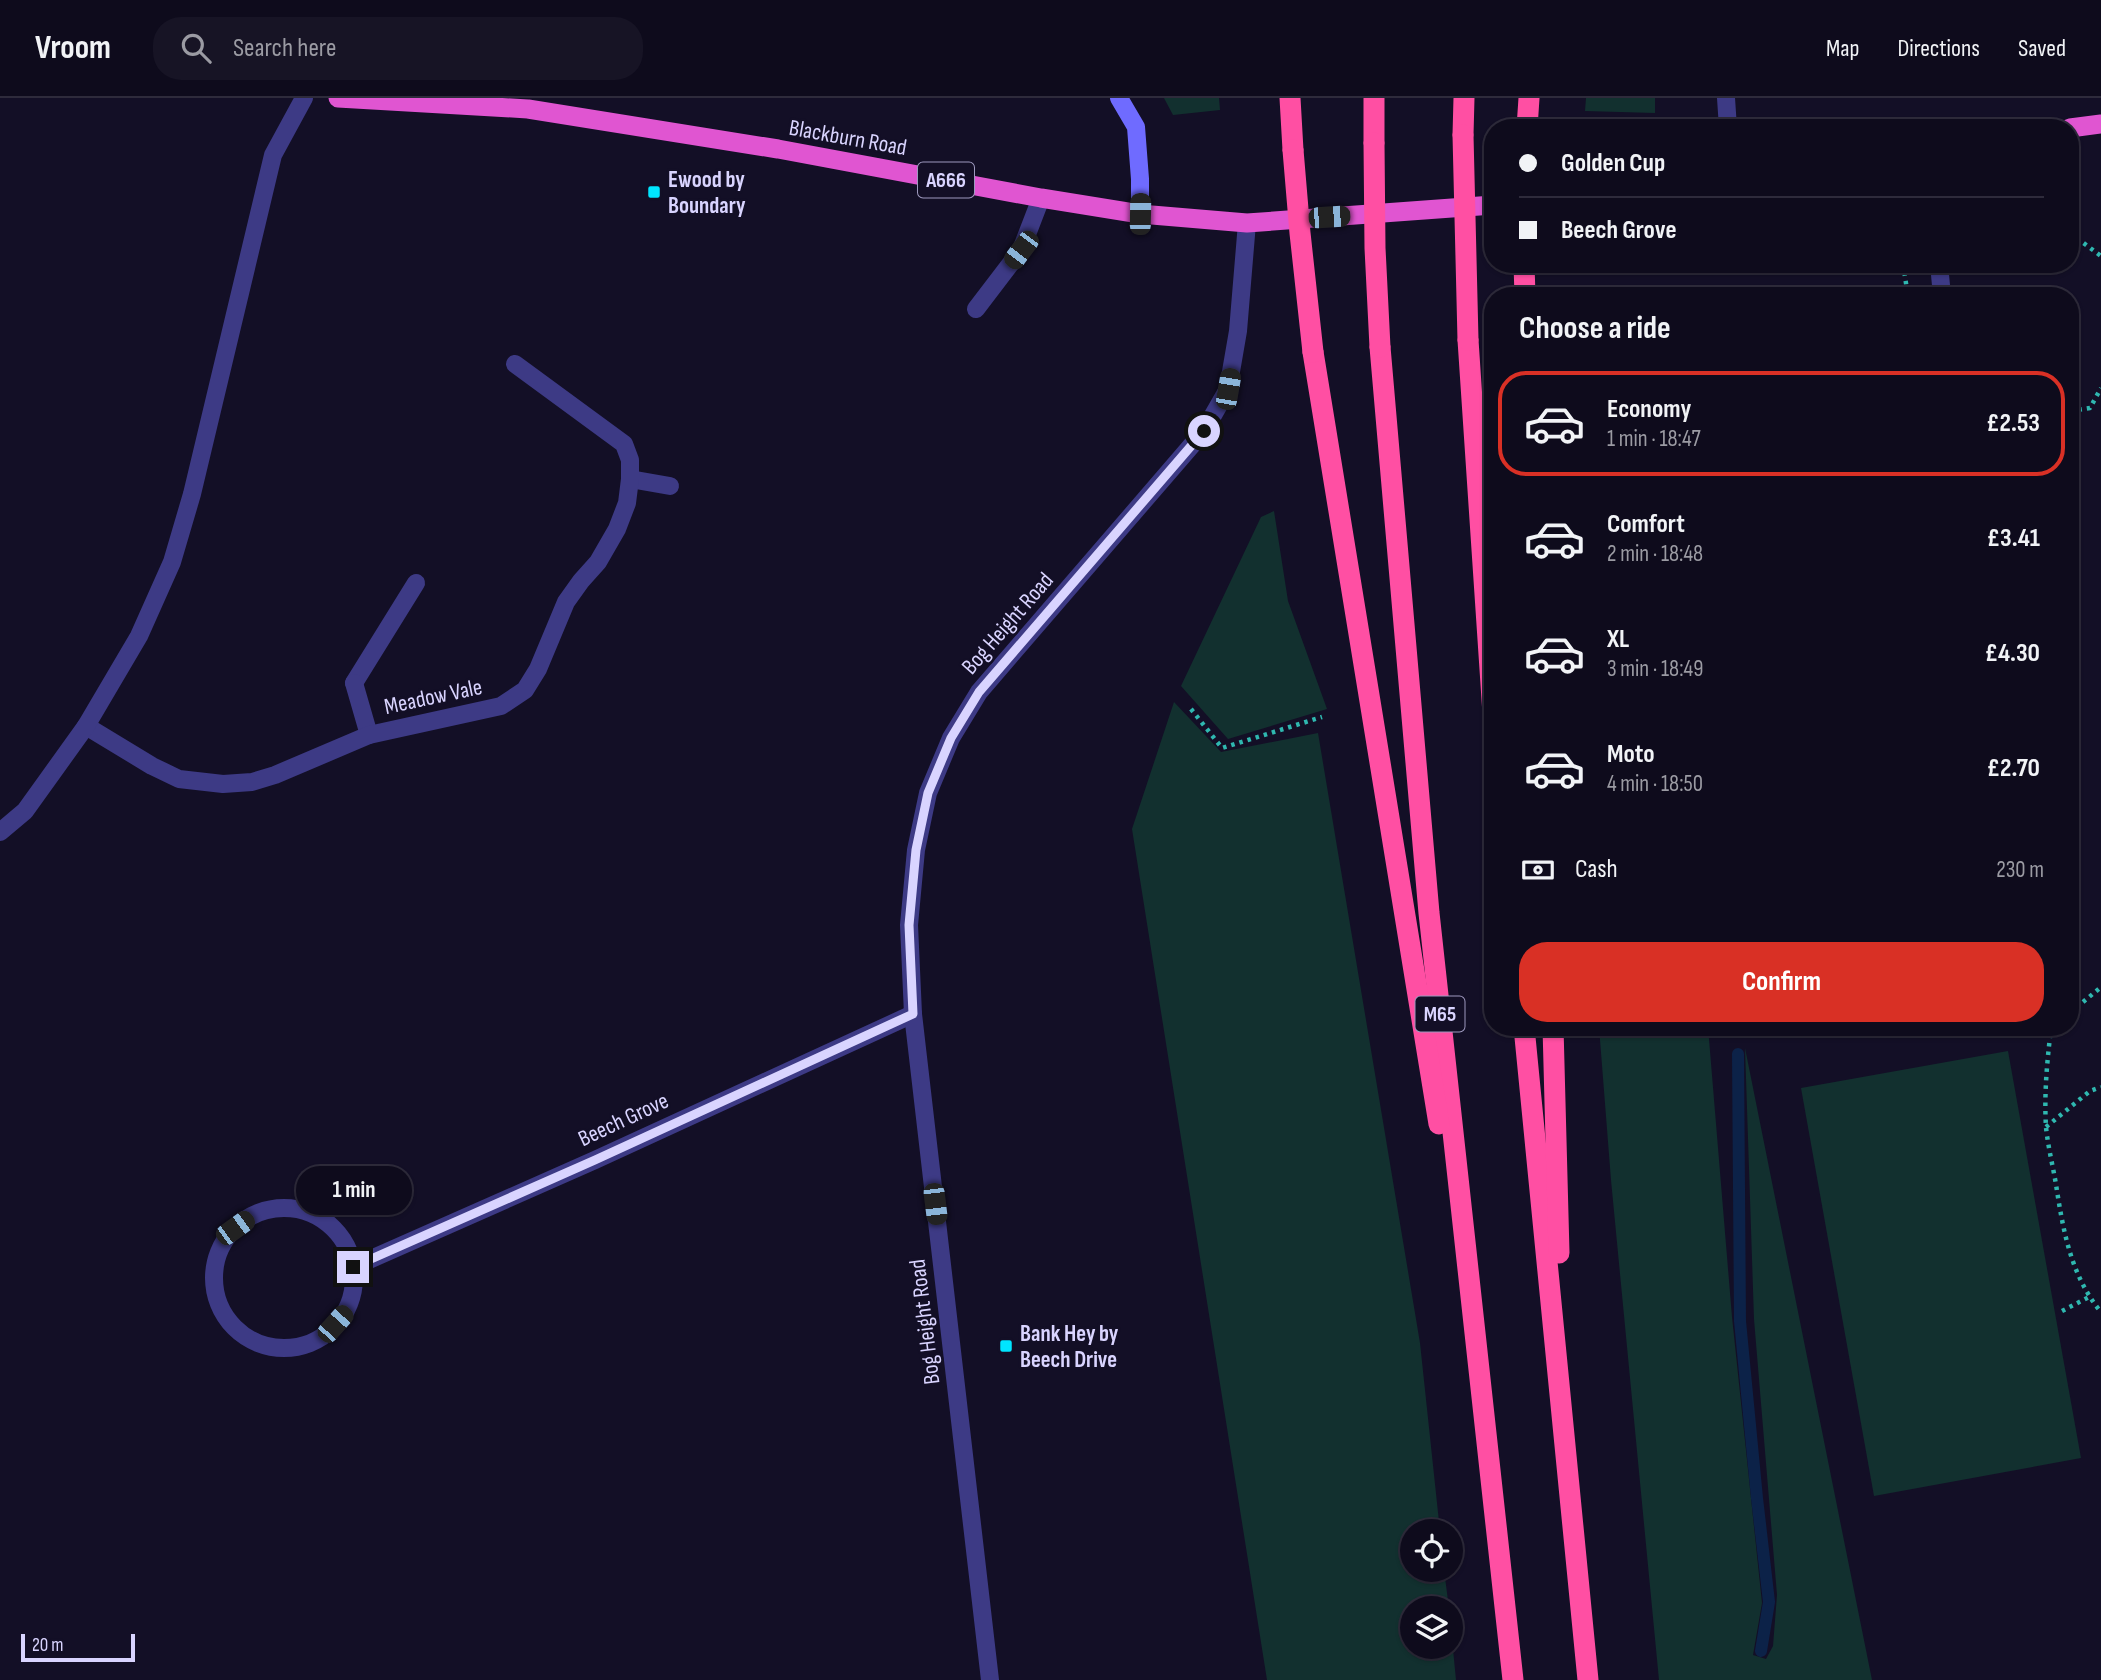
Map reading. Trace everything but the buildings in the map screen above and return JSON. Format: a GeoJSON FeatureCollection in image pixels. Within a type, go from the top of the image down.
{"type":"FeatureCollection","features":[{"type":"Feature","properties":{"kind":"highway","name":"Blackburn Road"},"geometry":{"type":"LineString","coordinates":[[338,98],[528,109],[778,149],[1140,214],[1247,223],[1484,206]]}},
{"type":"Feature","properties":{"kind":"highway"},"geometry":{"type":"LineString","coordinates":[[1290,98],[1300,233],[1313,352],[1480,1374]]}},
{"type":"Feature","properties":{"kind":"highway","name":"M65"},"geometry":{"type":"LineString","coordinates":[[1374,98],[1375,248],[1380,347],[1429,913],[1513,1680]]}},
{"type":"Feature","properties":{"kind":"highway"},"geometry":{"type":"LineString","coordinates":[[1464,98],[1468,340],[1484,579]]}},
{"type":"Feature","properties":{"kind":"highway"},"geometry":{"type":"LineString","coordinates":[[1527,119],[1528,98]]}},
{"type":"Feature","properties":{"kind":"highway"},"geometry":{"type":"LineString","coordinates":[[2079,127],[2101,124]]}},
{"type":"Feature","properties":{"kind":"highway"},"geometry":{"type":"LineString","coordinates":[[1525,1036],[1588,1680]]}},
{"type":"Feature","properties":{"kind":"highway"},"geometry":{"type":"LineString","coordinates":[[1553,1036],[1563,1426]]}},
{"type":"Feature","properties":{"kind":"main road"},"geometry":{"type":"LineString","coordinates":[[1119,98],[1136,127],[1140,214]]}},
{"type":"Feature","properties":{"kind":"street"},"geometry":{"type":"LineString","coordinates":[[0,832],[25,811],[86,726],[139,636],[172,562],[192,494],[273,155],[304,98]]}},
{"type":"Feature","properties":{"kind":"street"},"geometry":{"type":"LineString","coordinates":[[1726,98],[1727,119]]}},
{"type":"Feature","properties":{"kind":"street"},"geometry":{"type":"LineString","coordinates":[[976,309],[1021,250],[1041,198]]}},
{"type":"Feature","properties":{"kind":"street","name":"Bog Height Road"},"geometry":{"type":"LineString","coordinates":[[990,1680],[913,1014],[909,925],[916,850],[928,793],[951,738],[979,692],[1195,442],[1228,389],[1238,331],[1247,223]]}},
{"type":"Feature","properties":{"kind":"street","name":"Meadow Vale"},"geometry":{"type":"LineString","coordinates":[[86,726],[179,779],[223,784],[251,782],[275,775],[369,734],[501,706],[525,690],[538,670],[566,602],[598,562],[617,528],[627,503],[630,460],[624,444],[514,363]]}},
{"type":"Feature","properties":{"kind":"street"},"geometry":{"type":"LineString","coordinates":[[630,479],[670,486]]}},
{"type":"Feature","properties":{"kind":"street"},"geometry":{"type":"LineString","coordinates":[[369,734],[354,683],[416,583]]}},
{"type":"Feature","properties":{"kind":"street","name":"Beech Grove"},"geometry":{"type":"LineString","coordinates":[[353,1267],[595,1160],[913,1014]]}},
{"type":"Feature","properties":{"kind":"street"},"geometry":{"type":"LineString","coordinates":[[273,1209],[295,1209],[318,1217],[338,1233],[350,1254],[353,1267],[354,1290],[345,1313],[325,1336],[303,1346],[281,1349],[257,1344],[237,1331],[222,1312],[216,1297],[214,1272],[221,1248],[235,1228],[250,1217],[273,1209]]}},
{"type":"Feature","properties":{"kind":"path"},"geometry":{"type":"LineString","coordinates":[[2079,240],[2101,256]]}},
{"type":"Feature","properties":{"kind":"path"},"geometry":{"type":"LineString","coordinates":[[2079,410],[2090,408],[2101,388]]}},
{"type":"Feature","properties":{"kind":"path"},"geometry":{"type":"LineString","coordinates":[[1191,709],[1223,748],[1322,717]]}},
{"type":"Feature","properties":{"kind":"path"},"geometry":{"type":"LineString","coordinates":[[2079,1005],[2101,987]]}},
{"type":"Feature","properties":{"kind":"path"},"geometry":{"type":"LineString","coordinates":[[2050,1036],[2046,1066],[2046,1126],[2064,1232],[2074,1266],[2089,1297],[2101,1312]]}},
{"type":"Feature","properties":{"kind":"path"},"geometry":{"type":"LineString","coordinates":[[2046,1126],[2090,1091],[2101,1087]]}},
{"type":"Feature","properties":{"kind":"path"},"geometry":{"type":"LineString","coordinates":[[2062,1311],[2089,1297]]}},
{"type":"Feature","properties":{"kind":"green space"},"geometry":{"type":"Polygon","coordinates":[[[1164,98],[1219,98],[1220,110],[1173,115],[1164,98]]]}},
{"type":"Feature","properties":{"kind":"green space"},"geometry":{"type":"Polygon","coordinates":[[[1586,98],[1655,98],[1655,113],[1585,111],[1586,98]]]}},
{"type":"Feature","properties":{"kind":"green space"},"geometry":{"type":"Polygon","coordinates":[[[1274,511],[1288,601],[1327,709],[1228,739],[1181,686],[1261,517],[1274,511]]]}},
{"type":"Feature","properties":{"kind":"green space"},"geometry":{"type":"Polygon","coordinates":[[[1174,702],[1221,752],[1318,733],[1420,1343],[1439,1519],[1400,1519],[1400,1582],[1446,1582],[1447,1596],[1400,1596],[1400,1659],[1454,1659],[1456,1680],[1267,1680],[1132,829],[1174,702]]]}},
{"type":"Feature","properties":{"kind":"green space"},"geometry":{"type":"Polygon","coordinates":[[[1600,1036],[1709,1036],[1732,1317],[1762,1603],[1753,1655],[1766,1659],[1773,1646],[1777,1595],[1754,1319],[1745,1048],[1872,1680],[1659,1680],[1600,1036]]]}},
{"type":"Feature","properties":{"kind":"green space"},"geometry":{"type":"Polygon","coordinates":[[[2008,1051],[2081,1458],[1874,1496],[1801,1088],[2008,1051]]]}},
{"type":"Feature","properties":{"kind":"waterway"},"geometry":{"type":"LineString","coordinates":[[1738,1054],[1740,1321],[1769,1602],[1761,1651]]}},
{"type":"Feature","properties":{"kind":"place","name":"Ewood by Boundary"},"geometry":{"type":"Point","coordinates":[654,192]}},
{"type":"Feature","properties":{"kind":"place","name":"Bank Hey by Beech Drive"},"geometry":{"type":"Point","coordinates":[1006,1346]}},
{"type":"Feature","properties":{"kind":"route"},"geometry":{"type":"LineString","coordinates":[[353,1267],[595,1160],[913,1014],[909,925],[916,850],[928,793],[951,738],[979,692],[1204,431]]}}]}
